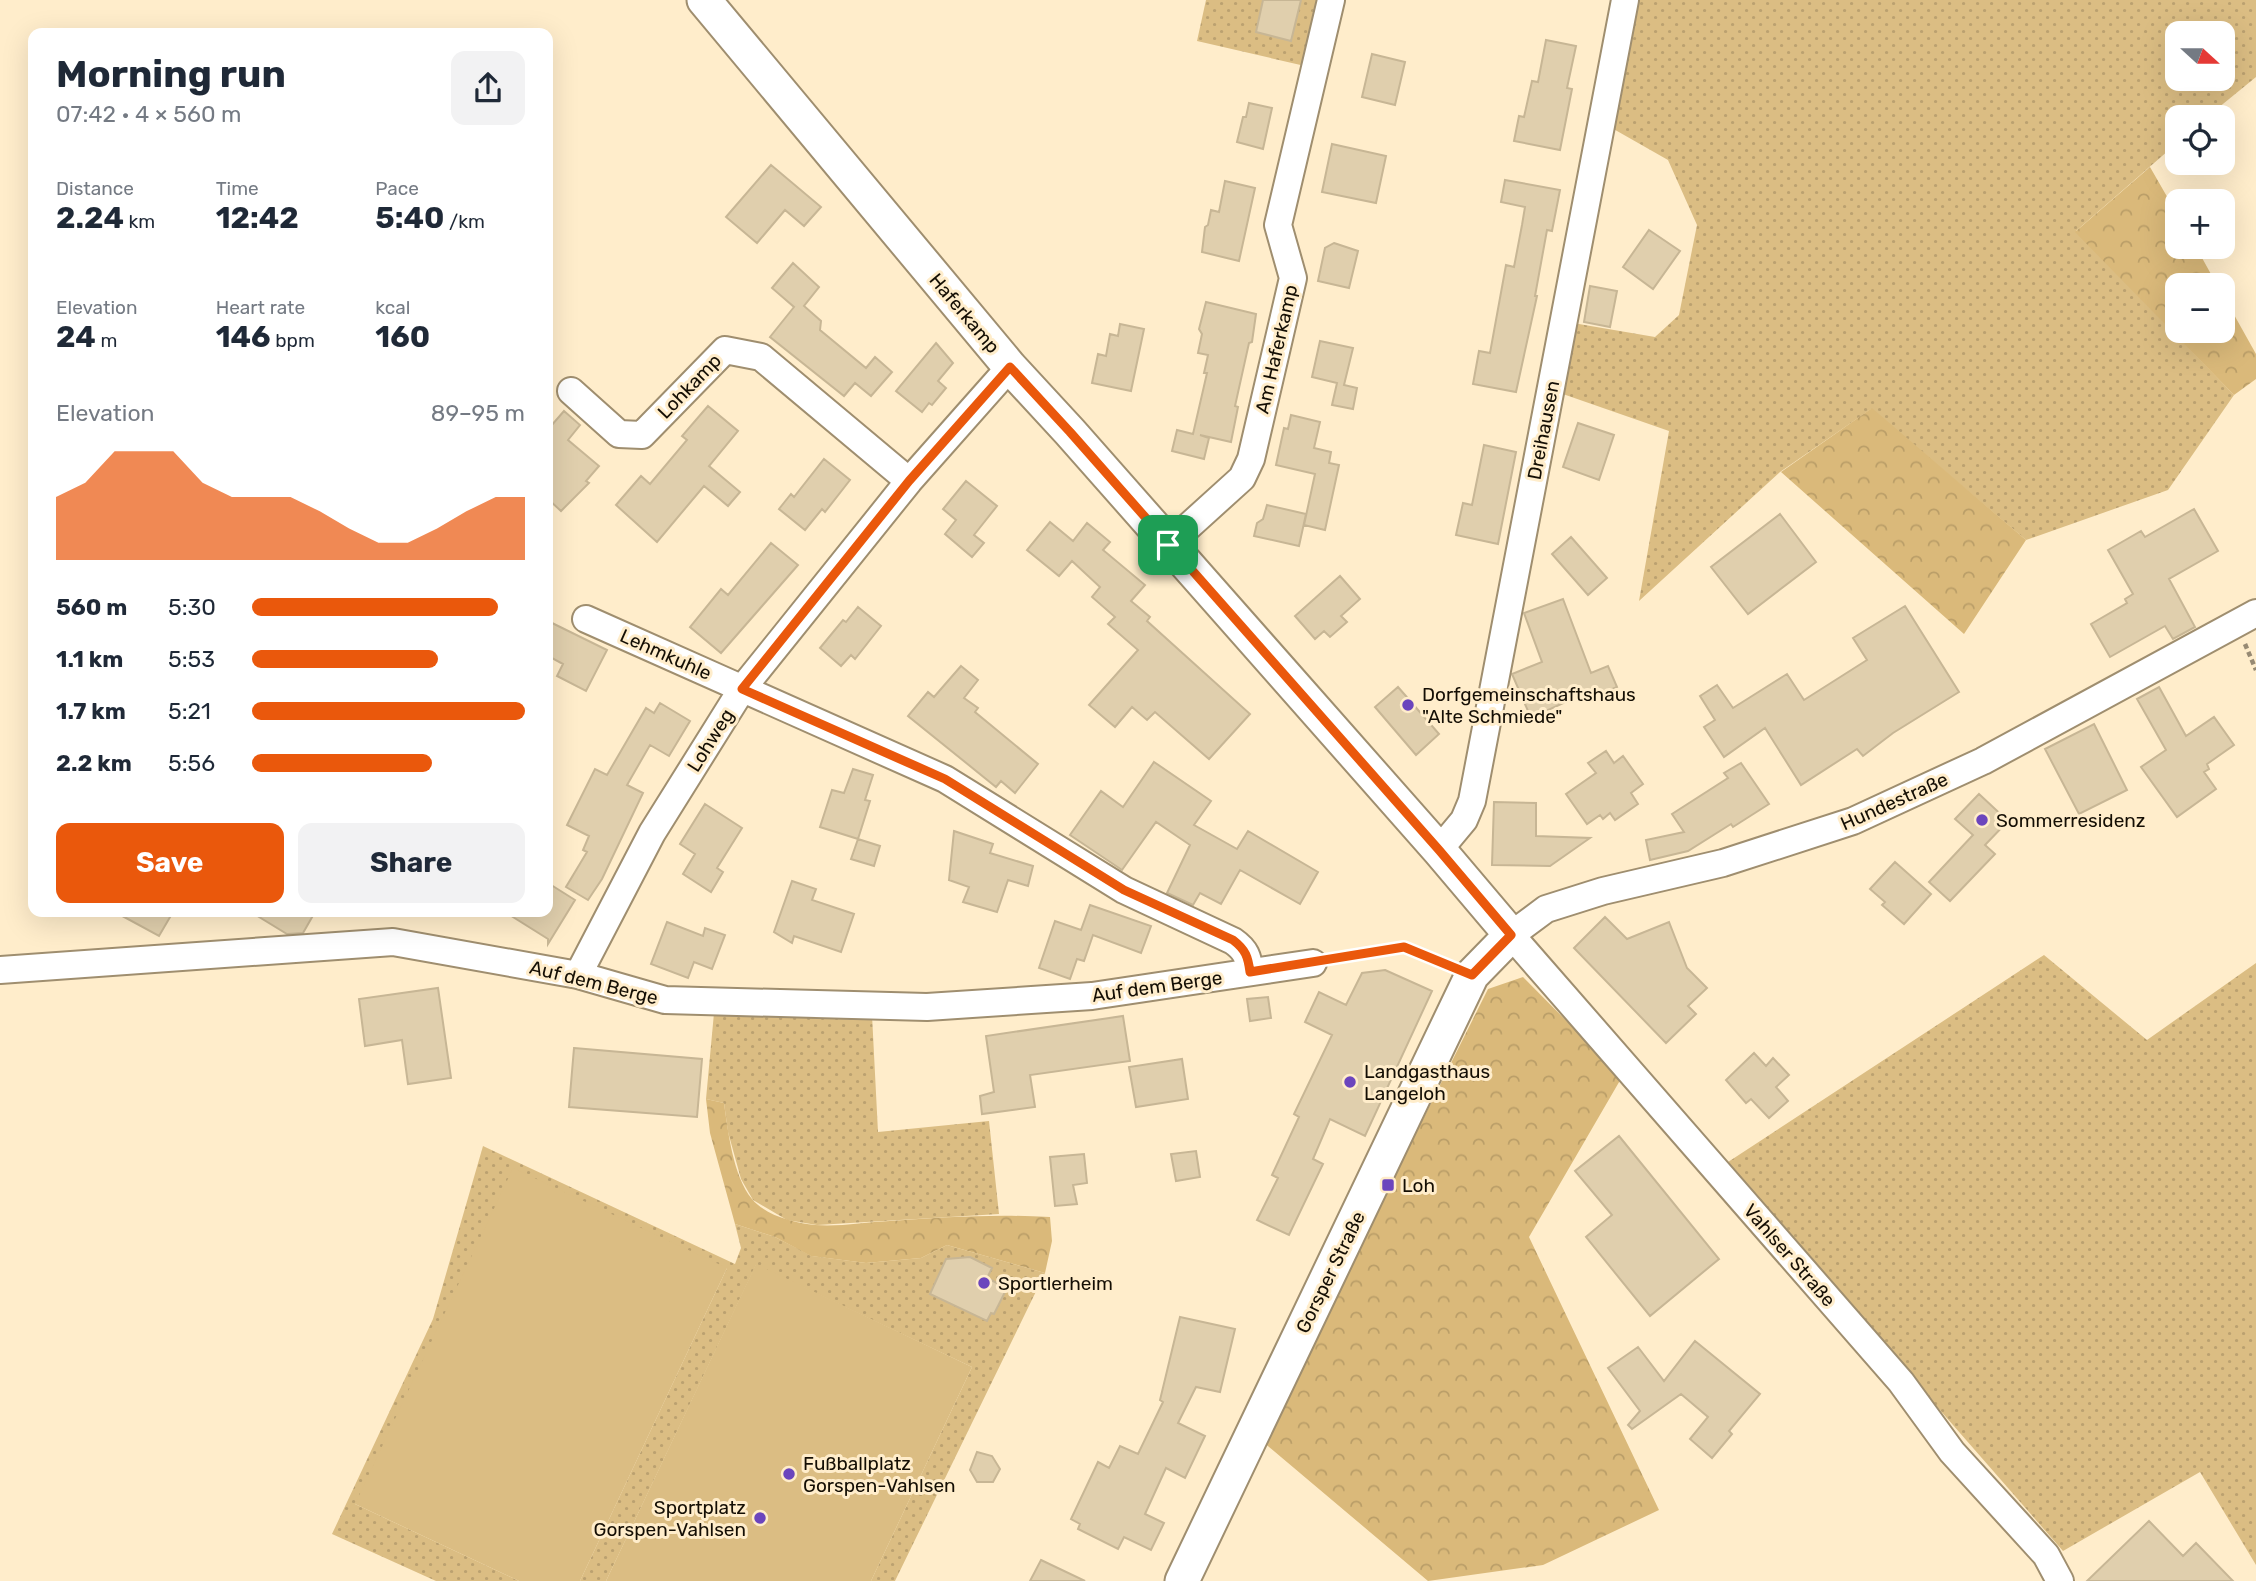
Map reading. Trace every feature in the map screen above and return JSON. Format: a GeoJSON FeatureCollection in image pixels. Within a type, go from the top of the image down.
{"type":"FeatureCollection","features":[{"type":"Feature","properties":{"kind":"street","name":"Haferkamp"},"geometry":{"type":"LineString","coordinates":[[704,0],[1010,367],[1439,850],[1511,935]]}},
{"type":"Feature","properties":{"kind":"street","name":"Am Haferkamp"},"geometry":{"type":"LineString","coordinates":[[1168,545],[1242,478],[1251,459],[1293,278],[1278,225],[1331,0]]}},
{"type":"Feature","properties":{"kind":"street","name":"Dreihausen"},"geometry":{"type":"LineString","coordinates":[[1439,850],[1464,820],[1472,801],[1625,0]]}},
{"type":"Feature","properties":{"kind":"street","name":"Lohkamp"},"geometry":{"type":"LineString","coordinates":[[571,391],[619,434],[642,435],[725,350],[761,357],[909,481]]}},
{"type":"Feature","properties":{"kind":"street","name":"Lohweg"},"geometry":{"type":"LineString","coordinates":[[578,975],[652,832],[742,689],[909,481],[1010,367]]}},
{"type":"Feature","properties":{"kind":"street","name":"Hundestraße"},"geometry":{"type":"LineString","coordinates":[[1511,935],[1546,909],[1603,891],[1723,863],[1853,821],[1983,761],[2256,613]]}},
{"type":"Feature","properties":{"kind":"street","name":"Lehmkuhle"},"geometry":{"type":"LineString","coordinates":[[586,619],[945,779],[1124,890],[1233,940],[1244,948],[1250,972]]}},
{"type":"Feature","properties":{"kind":"street","name":"Gorsper Straße"},"geometry":{"type":"LineString","coordinates":[[1182,1581],[1472,975],[1511,935]]}},
{"type":"Feature","properties":{"kind":"street","name":"Vahlser Straße"},"geometry":{"type":"LineString","coordinates":[[1511,935],[1901,1382],[1952,1452],[2046,1555],[2060,1581]]}},
{"type":"Feature","properties":{"kind":"street","name":"Auf dem Berge"},"geometry":{"type":"LineString","coordinates":[[0,970],[393,942],[578,975],[665,1000],[927,1007],[1092,996],[1313,963]]}},
{"type":"Feature","properties":{"kind":"path"},"geometry":{"type":"LineString","coordinates":[[1313,963],[1404,947],[1472,975]]}},
{"type":"Feature","properties":{"kind":"shaded area"},"geometry":{"type":"Polygon","coordinates":[[[1206,0],[1318,0],[1305,66],[1197,41],[1206,0]]]}},
{"type":"Feature","properties":{"kind":"shaded area"},"geometry":{"type":"Polygon","coordinates":[[[1635,0],[2256,0],[2256,77],[2222,105],[2165,105],[2165,153],[2076,231],[2165,323],[2165,343],[2184,343],[2234,395],[2168,490],[2026,540],[1871,409],[1780,472],[1639,601],[1669,431],[1560,393],[1573,323],[1655,337],[1679,315],[1697,225],[1668,160],[1610,127],[1635,0]]]}},
{"type":"Feature","properties":{"kind":"shaded area"},"geometry":{"type":"Polygon","coordinates":[[[2044,955],[2147,1040],[2256,963],[2256,1565],[2200,1472],[2063,1551],[1725,1164],[2044,955]]]}},
{"type":"Feature","properties":{"kind":"shaded area"},"geometry":{"type":"Polygon","coordinates":[[[714,1013],[872,1015],[878,1132],[989,1121],[999,1214],[817,1225],[787,1220],[753,1200],[741,1179],[728,1132],[724,1103],[706,1099],[714,1013]]]}},
{"type":"Feature","properties":{"kind":"shaded area"},"geometry":{"type":"Polygon","coordinates":[[[483,1146],[735,1264],[741,1248],[735,1224],[775,1237],[812,1256],[866,1263],[921,1258],[947,1245],[1045,1273],[895,1581],[871,1581],[972,1367],[756,1265],[606,1581],[580,1581],[727,1268],[355,1504],[519,1581],[436,1581],[332,1534],[433,1319],[483,1146]]]}},
{"type":"Feature","properties":{"kind":"shaded area"},"geometry":{"type":"Polygon","coordinates":[[[513,1168],[727,1268],[580,1581],[519,1581],[355,1504],[513,1168]]]}},
{"type":"Feature","properties":{"kind":"shaded area","name":"Fußballplatz Gorspen-Vahlsen"},"geometry":{"type":"Polygon","coordinates":[[[756,1264],[972,1367],[871,1581],[606,1581],[756,1264]]]}},
{"type":"Feature","properties":{"kind":"green space"},"geometry":{"type":"Polygon","coordinates":[[[2150,167],[2165,193],[2165,259],[2203,259],[2210,273],[2165,273],[2165,324],[2075,232],[2150,167]]]}},
{"type":"Feature","properties":{"kind":"green space"},"geometry":{"type":"Polygon","coordinates":[[[2235,316],[2256,354],[2256,379],[2234,395],[2183,343],[2235,343],[2235,316]]]}},
{"type":"Feature","properties":{"kind":"green space"},"geometry":{"type":"Polygon","coordinates":[[[1872,408],[2026,540],[1964,634],[1781,472],[1872,408]]]}},
{"type":"Feature","properties":{"kind":"green space"},"geometry":{"type":"Polygon","coordinates":[[[1523,977],[1622,1077],[1529,1237],[1659,1510],[1543,1565],[1428,1581],[1262,1441],[1488,989],[1523,977]]]}},
{"type":"Feature","properties":{"kind":"green space"},"geometry":{"type":"Polygon","coordinates":[[[706,1099],[724,1103],[732,1153],[740,1178],[752,1199],[765,1210],[781,1218],[815,1225],[970,1216],[1050,1217],[1052,1241],[1045,1273],[947,1245],[921,1258],[866,1263],[811,1256],[775,1237],[735,1224],[710,1133],[706,1099]]]}},
{"type":"Feature","properties":{"kind":"building"},"geometry":{"type":"Polygon","coordinates":[[[1263,0],[1301,0],[1291,41],[1256,32],[1263,0]]]}},
{"type":"Feature","properties":{"kind":"building"},"geometry":{"type":"Polygon","coordinates":[[[1546,40],[1576,46],[1567,88],[1572,89],[1560,150],[1514,141],[1519,116],[1524,117],[1532,81],[1538,82],[1546,40]]]}},
{"type":"Feature","properties":{"kind":"building"},"geometry":{"type":"Polygon","coordinates":[[[1372,54],[1405,62],[1395,105],[1362,97],[1372,54]]]}},
{"type":"Feature","properties":{"kind":"building"},"geometry":{"type":"Polygon","coordinates":[[[1249,103],[1272,108],[1263,149],[1237,142],[1249,103]]]}},
{"type":"Feature","properties":{"kind":"building"},"geometry":{"type":"Polygon","coordinates":[[[1332,144],[1386,156],[1376,203],[1322,192],[1332,144]]]}},
{"type":"Feature","properties":{"kind":"building"},"geometry":{"type":"Polygon","coordinates":[[[771,165],[821,207],[804,226],[785,210],[757,243],[726,217],[771,165]]]}},
{"type":"Feature","properties":{"kind":"building"},"geometry":{"type":"Polygon","coordinates":[[[1505,180],[1560,190],[1552,231],[1547,230],[1537,296],[1516,392],[1473,384],[1479,351],[1490,353],[1506,265],[1514,267],[1525,207],[1501,202],[1505,180]]]}},
{"type":"Feature","properties":{"kind":"building"},"geometry":{"type":"Polygon","coordinates":[[[1225,181],[1255,188],[1239,261],[1202,252],[1205,227],[1208,225],[1211,210],[1219,212],[1225,181]]]}},
{"type":"Feature","properties":{"kind":"building"},"geometry":{"type":"Polygon","coordinates":[[[1649,230],[1680,251],[1653,289],[1623,267],[1649,230]]]}},
{"type":"Feature","properties":{"kind":"building"},"geometry":{"type":"Polygon","coordinates":[[[1334,243],[1358,251],[1349,288],[1318,281],[1325,248],[1334,243]]]}},
{"type":"Feature","properties":{"kind":"building"},"geometry":{"type":"Polygon","coordinates":[[[793,263],[819,287],[804,306],[821,321],[820,330],[866,368],[875,357],[892,372],[871,396],[855,383],[844,396],[770,337],[794,307],[772,288],[793,263]]]}},
{"type":"Feature","properties":{"kind":"building"},"geometry":{"type":"Polygon","coordinates":[[[1590,286],[1617,291],[1610,327],[1584,322],[1590,286]]]}},
{"type":"Feature","properties":{"kind":"building"},"geometry":{"type":"Polygon","coordinates":[[[1206,302],[1256,314],[1252,342],[1249,343],[1235,406],[1238,407],[1231,442],[1200,435],[1209,438],[1204,459],[1172,451],[1177,430],[1193,434],[1207,373],[1204,373],[1208,355],[1198,353],[1202,334],[1199,329],[1206,302]]]}},
{"type":"Feature","properties":{"kind":"building"},"geometry":{"type":"Polygon","coordinates":[[[1120,324],[1144,329],[1131,391],[1092,383],[1098,354],[1106,356],[1110,334],[1118,336],[1120,324]]]}},
{"type":"Feature","properties":{"kind":"building"},"geometry":{"type":"Polygon","coordinates":[[[1320,341],[1353,348],[1344,385],[1357,388],[1353,409],[1332,405],[1337,383],[1312,377],[1320,341]]]}},
{"type":"Feature","properties":{"kind":"building"},"geometry":{"type":"Polygon","coordinates":[[[936,343],[953,363],[938,381],[946,388],[932,405],[929,403],[922,412],[896,391],[936,343]]]}},
{"type":"Feature","properties":{"kind":"building"},"geometry":{"type":"Polygon","coordinates":[[[708,406],[738,431],[709,466],[740,492],[728,506],[704,486],[657,542],[616,505],[641,476],[650,484],[687,440],[682,436],[708,406]]]}},
{"type":"Feature","properties":{"kind":"building"},"geometry":{"type":"Polygon","coordinates":[[[564,411],[580,425],[568,440],[599,466],[586,481],[589,483],[561,511],[553,504],[553,424],[564,411]]]}},
{"type":"Feature","properties":{"kind":"building"},"geometry":{"type":"Polygon","coordinates":[[[1291,415],[1320,422],[1314,448],[1331,452],[1329,463],[1339,465],[1325,530],[1304,525],[1315,474],[1276,465],[1284,428],[1288,429],[1291,415]]]}},
{"type":"Feature","properties":{"kind":"building"},"geometry":{"type":"Polygon","coordinates":[[[1578,423],[1614,435],[1599,480],[1563,467],[1578,423]]]}},
{"type":"Feature","properties":{"kind":"building"},"geometry":{"type":"Polygon","coordinates":[[[1484,445],[1516,452],[1498,544],[1456,535],[1463,503],[1472,505],[1484,445]]]}},
{"type":"Feature","properties":{"kind":"building"},"geometry":{"type":"Polygon","coordinates":[[[824,459],[850,480],[825,512],[822,509],[805,530],[779,509],[791,494],[794,497],[824,459]]]}},
{"type":"Feature","properties":{"kind":"building"},"geometry":{"type":"Polygon","coordinates":[[[966,481],[997,506],[974,535],[984,543],[972,557],[945,534],[956,520],[943,509],[966,481]]]}},
{"type":"Feature","properties":{"kind":"building"},"geometry":{"type":"Polygon","coordinates":[[[1267,505],[1306,514],[1299,546],[1254,536],[1257,523],[1263,519],[1267,505]]]}},
{"type":"Feature","properties":{"kind":"building"},"geometry":{"type":"Polygon","coordinates":[[[2194,509],[2218,551],[2169,579],[2195,627],[2173,639],[2165,626],[2110,657],[2091,624],[2127,603],[2125,599],[2133,594],[2108,550],[2141,531],[2145,537],[2194,509]]]}},
{"type":"Feature","properties":{"kind":"building"},"geometry":{"type":"Polygon","coordinates":[[[1780,514],[1816,562],[1748,614],[1711,567],[1780,514]]]}},
{"type":"Feature","properties":{"kind":"building"},"geometry":{"type":"Polygon","coordinates":[[[1050,522],[1073,541],[1087,523],[1110,542],[1103,550],[1145,585],[1131,601],[1150,617],[1147,621],[1250,714],[1209,759],[1155,712],[1147,720],[1132,707],[1115,727],[1089,705],[1138,650],[1108,624],[1115,617],[1092,597],[1100,587],[1072,561],[1059,576],[1027,550],[1050,522]]]}},
{"type":"Feature","properties":{"kind":"building"},"geometry":{"type":"Polygon","coordinates":[[[1571,537],[1607,578],[1588,595],[1552,554],[1571,537]]]}},
{"type":"Feature","properties":{"kind":"building"},"geometry":{"type":"Polygon","coordinates":[[[771,543],[798,565],[721,653],[690,627],[721,589],[728,595],[771,543]]]}},
{"type":"Feature","properties":{"kind":"building"},"geometry":{"type":"Polygon","coordinates":[[[1340,576],[1360,599],[1341,616],[1347,622],[1330,637],[1324,631],[1315,639],[1295,616],[1340,576]]]}},
{"type":"Feature","properties":{"kind":"building"},"geometry":{"type":"Polygon","coordinates":[[[1563,599],[1591,673],[1608,666],[1617,687],[1587,700],[1585,693],[1531,718],[1512,674],[1542,662],[1524,613],[1563,599]]]}},
{"type":"Feature","properties":{"kind":"building"},"geometry":{"type":"Polygon","coordinates":[[[1905,606],[1959,692],[1893,733],[1863,756],[1857,749],[1801,785],[1765,728],[1724,757],[1704,727],[1715,720],[1700,696],[1717,685],[1733,708],[1787,674],[1804,700],[1867,660],[1853,638],[1905,606]]]}},
{"type":"Feature","properties":{"kind":"building"},"geometry":{"type":"Polygon","coordinates":[[[858,607],[881,626],[855,659],[851,655],[841,666],[820,648],[843,620],[846,622],[858,607]]]}},
{"type":"Feature","properties":{"kind":"building"},"geometry":{"type":"Polygon","coordinates":[[[553,623],[607,650],[586,691],[557,676],[563,664],[553,659],[553,623]]]}},
{"type":"Feature","properties":{"kind":"building"},"geometry":{"type":"Polygon","coordinates":[[[961,666],[978,680],[964,698],[978,708],[975,712],[1038,764],[1015,793],[1001,781],[996,787],[908,716],[928,692],[934,697],[961,666]]]}},
{"type":"Feature","properties":{"kind":"building"},"geometry":{"type":"Polygon","coordinates":[[[1398,687],[1439,734],[1416,755],[1375,707],[1398,687]]]}},
{"type":"Feature","properties":{"kind":"building"},"geometry":{"type":"Polygon","coordinates":[[[2159,687],[2186,736],[2214,717],[2234,745],[2207,764],[2209,769],[2204,772],[2216,789],[2177,817],[2141,767],[2166,750],[2137,699],[2159,687]]]}},
{"type":"Feature","properties":{"kind":"building"},"geometry":{"type":"Polygon","coordinates":[[[660,703],[690,721],[669,756],[650,745],[627,785],[643,793],[602,879],[588,900],[566,887],[587,852],[583,850],[589,836],[567,825],[595,769],[607,775],[646,708],[654,713],[660,703]]]}},
{"type":"Feature","properties":{"kind":"building"},"geometry":{"type":"Polygon","coordinates":[[[2094,724],[2127,790],[2079,814],[2045,749],[2094,724]]]}},
{"type":"Feature","properties":{"kind":"building"},"geometry":{"type":"Polygon","coordinates":[[[1606,751],[1614,763],[1623,756],[1643,784],[1631,793],[1638,804],[1615,820],[1610,813],[1603,819],[1600,815],[1587,824],[1566,794],[1596,773],[1588,763],[1606,751]]]}},
{"type":"Feature","properties":{"kind":"building"},"geometry":{"type":"Polygon","coordinates":[[[1154,762],[1211,801],[1194,825],[1237,849],[1248,831],[1318,872],[1300,904],[1240,870],[1221,904],[1200,893],[1193,905],[1167,893],[1190,845],[1156,822],[1122,870],[1070,835],[1101,791],[1123,807],[1154,762]]]}},
{"type":"Feature","properties":{"kind":"building"},"geometry":{"type":"Polygon","coordinates":[[[1741,763],[1769,804],[1688,851],[1650,860],[1646,840],[1684,832],[1672,814],[1728,778],[1724,773],[1741,763]]]}},
{"type":"Feature","properties":{"kind":"building"},"geometry":{"type":"Polygon","coordinates":[[[853,769],[873,775],[865,800],[870,801],[858,839],[820,827],[832,790],[844,793],[853,769]]]}},
{"type":"Feature","properties":{"kind":"building"},"geometry":{"type":"Polygon","coordinates":[[[1979,794],[2008,821],[1985,845],[1995,854],[1950,901],[1929,882],[1973,835],[1955,819],[1979,794]]]}},
{"type":"Feature","properties":{"kind":"building"},"geometry":{"type":"Polygon","coordinates":[[[1494,802],[1536,803],[1536,836],[1590,838],[1550,866],[1492,865],[1494,802]]]}},
{"type":"Feature","properties":{"kind":"building"},"geometry":{"type":"Polygon","coordinates":[[[705,804],[742,828],[717,868],[723,872],[711,892],[683,874],[695,854],[680,844],[705,804]]]}},
{"type":"Feature","properties":{"kind":"building"},"geometry":{"type":"Polygon","coordinates":[[[954,831],[993,844],[990,853],[1033,866],[1028,886],[1008,880],[997,912],[963,902],[969,887],[949,880],[954,831]]]}},
{"type":"Feature","properties":{"kind":"building"},"geometry":{"type":"Polygon","coordinates":[[[858,839],[880,846],[874,866],[851,859],[858,839]]]}},
{"type":"Feature","properties":{"kind":"building"},"geometry":{"type":"Polygon","coordinates":[[[1895,862],[1931,894],[1904,924],[1882,905],[1885,902],[1870,889],[1895,862]]]}},
{"type":"Feature","properties":{"kind":"building"},"geometry":{"type":"Polygon","coordinates":[[[792,881],[816,889],[812,900],[854,914],[841,952],[794,936],[792,943],[774,932],[792,881]]]}},
{"type":"Feature","properties":{"kind":"building"},"geometry":{"type":"Polygon","coordinates":[[[553,886],[575,900],[548,944],[548,939],[513,917],[553,917],[553,886]]]}},
{"type":"Feature","properties":{"kind":"building"},"geometry":{"type":"Polygon","coordinates":[[[1090,905],[1151,926],[1141,953],[1093,935],[1084,961],[1077,959],[1070,979],[1039,968],[1055,921],[1081,930],[1090,905]]]}},
{"type":"Feature","properties":{"kind":"building"},"geometry":{"type":"Polygon","coordinates":[[[124,917],[170,917],[159,936],[124,917]]]}},
{"type":"Feature","properties":{"kind":"building"},"geometry":{"type":"Polygon","coordinates":[[[259,917],[312,917],[303,933],[287,934],[259,917]]]}},
{"type":"Feature","properties":{"kind":"building"},"geometry":{"type":"Polygon","coordinates":[[[1605,917],[1627,939],[1669,922],[1687,968],[1707,988],[1688,1006],[1696,1014],[1666,1043],[1574,948],[1605,917]]]}},
{"type":"Feature","properties":{"kind":"building"},"geometry":{"type":"Polygon","coordinates":[[[667,922],[703,936],[705,928],[725,935],[712,969],[694,962],[688,978],[651,964],[667,922]]]}},
{"type":"Feature","properties":{"kind":"building","name":"Landgasthaus Langeloh"},"geometry":{"type":"Polygon","coordinates":[[[1385,970],[1432,991],[1365,1136],[1330,1119],[1313,1159],[1323,1164],[1289,1235],[1257,1220],[1278,1178],[1272,1175],[1299,1117],[1294,1114],[1332,1035],[1305,1022],[1319,992],[1346,1005],[1362,973],[1385,970]]]}},
{"type":"Feature","properties":{"kind":"building"},"geometry":{"type":"Polygon","coordinates":[[[438,988],[451,1078],[408,1084],[402,1040],[365,1046],[359,999],[438,988]]]}},
{"type":"Feature","properties":{"kind":"building"},"geometry":{"type":"Polygon","coordinates":[[[1268,997],[1271,1018],[1250,1021],[1247,999],[1268,997]]]}},
{"type":"Feature","properties":{"kind":"building"},"geometry":{"type":"Polygon","coordinates":[[[1123,1016],[1130,1061],[1030,1075],[1035,1107],[982,1114],[980,1096],[994,1092],[986,1036],[1123,1016]]]}},
{"type":"Feature","properties":{"kind":"building"},"geometry":{"type":"Polygon","coordinates":[[[574,1048],[702,1059],[697,1117],[569,1107],[574,1048]]]}},
{"type":"Feature","properties":{"kind":"building"},"geometry":{"type":"Polygon","coordinates":[[[1754,1053],[1766,1066],[1773,1058],[1789,1075],[1776,1087],[1788,1101],[1769,1118],[1751,1099],[1746,1103],[1726,1080],[1754,1053]]]}},
{"type":"Feature","properties":{"kind":"building"},"geometry":{"type":"Polygon","coordinates":[[[1182,1059],[1188,1099],[1136,1107],[1129,1067],[1182,1059]]]}},
{"type":"Feature","properties":{"kind":"building"},"geometry":{"type":"Polygon","coordinates":[[[1619,1136],[1719,1259],[1650,1316],[1586,1237],[1612,1215],[1575,1171],[1619,1136]]]}},
{"type":"Feature","properties":{"kind":"building"},"geometry":{"type":"Polygon","coordinates":[[[1196,1151],[1200,1177],[1176,1181],[1171,1154],[1196,1151]]]}},
{"type":"Feature","properties":{"kind":"building"},"geometry":{"type":"Polygon","coordinates":[[[1084,1154],[1087,1183],[1073,1185],[1077,1204],[1055,1206],[1050,1157],[1084,1154]]]}},
{"type":"Feature","properties":{"kind":"building"},"geometry":{"type":"Polygon","coordinates":[[[970,1257],[992,1268],[987,1278],[1007,1288],[994,1314],[991,1313],[987,1321],[930,1294],[946,1259],[970,1257]]]}},
{"type":"Feature","properties":{"kind":"building"},"geometry":{"type":"Polygon","coordinates":[[[1180,1317],[1235,1329],[1220,1392],[1196,1387],[1178,1423],[1205,1436],[1185,1478],[1166,1468],[1145,1514],[1164,1523],[1151,1550],[1124,1537],[1118,1549],[1078,1529],[1080,1524],[1071,1519],[1098,1462],[1109,1468],[1120,1446],[1138,1454],[1163,1402],[1160,1400],[1180,1317]]]}},
{"type":"Feature","properties":{"kind":"building"},"geometry":{"type":"Polygon","coordinates":[[[1695,1341],[1760,1394],[1729,1431],[1732,1434],[1712,1458],[1690,1439],[1708,1417],[1681,1394],[1632,1429],[1628,1425],[1640,1411],[1608,1368],[1638,1347],[1664,1381],[1695,1341]]]}},
{"type":"Feature","properties":{"kind":"building"},"geometry":{"type":"Polygon","coordinates":[[[977,1452],[992,1456],[1000,1469],[993,1482],[977,1482],[970,1470],[977,1452]]]}},
{"type":"Feature","properties":{"kind":"building"},"geometry":{"type":"Polygon","coordinates":[[[2149,1521],[2183,1556],[2196,1543],[2233,1581],[2087,1581],[2149,1521]]]}},
{"type":"Feature","properties":{"kind":"building"},"geometry":{"type":"Polygon","coordinates":[[[1041,1560],[1085,1581],[1030,1581],[1041,1560]]]}},
{"type":"Feature","properties":{"kind":"place","name":"Dorfgemeinschaftshaus \"Alte Schmiede\""},"geometry":{"type":"Point","coordinates":[1408,705]}},
{"type":"Feature","properties":{"kind":"place","name":"Sommerresidenz"},"geometry":{"type":"Point","coordinates":[1982,820]}},
{"type":"Feature","properties":{"kind":"place","name":"Landgasthaus Langeloh"},"geometry":{"type":"Point","coordinates":[1350,1082]}},
{"type":"Feature","properties":{"kind":"place","name":"Loh"},"geometry":{"type":"Point","coordinates":[1388,1185]}},
{"type":"Feature","properties":{"kind":"place","name":"Sportlerheim"},"geometry":{"type":"Point","coordinates":[984,1283]}},
{"type":"Feature","properties":{"kind":"place","name":"Fußballplatz Gorspen-Vahlsen"},"geometry":{"type":"Point","coordinates":[789,1474]}},
{"type":"Feature","properties":{"kind":"place","name":"Sportplatz Gorspen-Vahlsen"},"geometry":{"type":"Point","coordinates":[760,1518]}},
{"type":"Feature","properties":{"kind":"route"},"geometry":{"type":"LineString","coordinates":[[1010,367],[1168,545],[1511,935],[1472,975],[1404,947],[1250,972],[1244,948],[1233,940],[1124,890],[945,779],[742,689],[909,481],[1010,367]]}}]}
